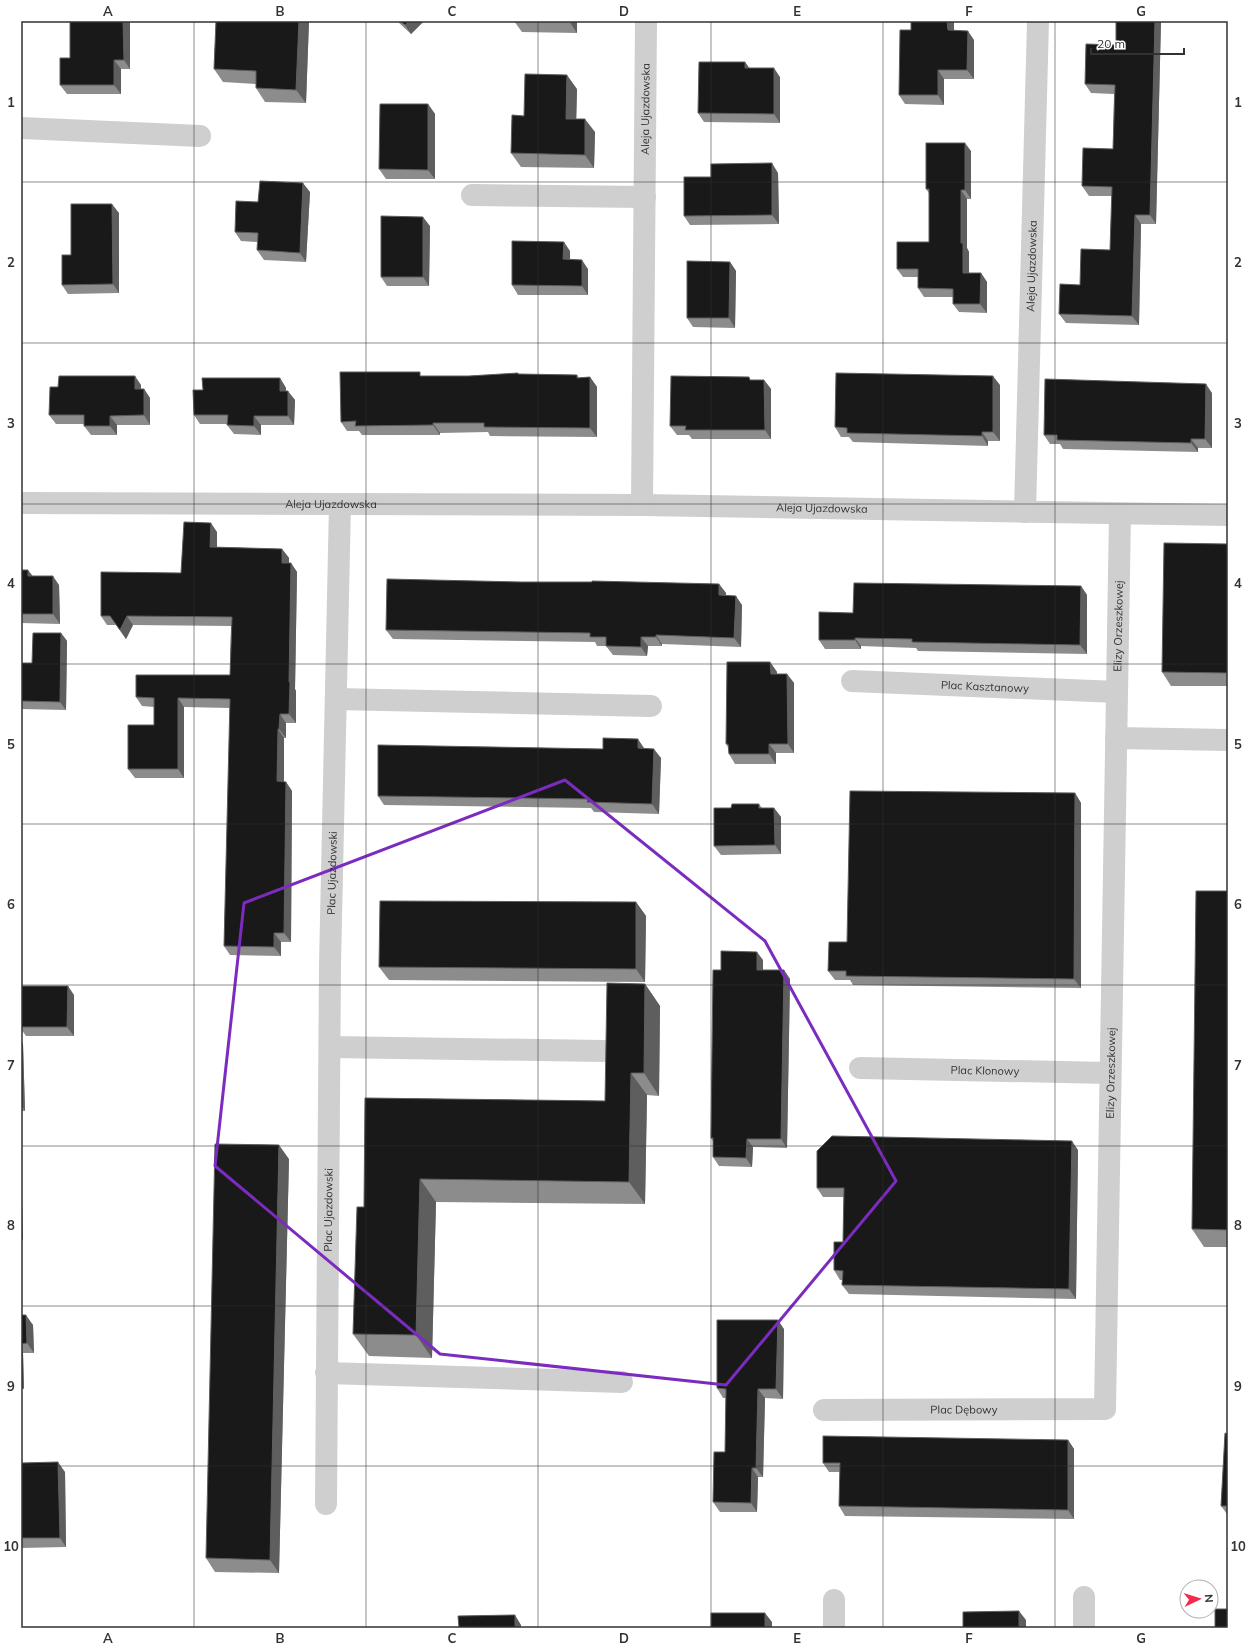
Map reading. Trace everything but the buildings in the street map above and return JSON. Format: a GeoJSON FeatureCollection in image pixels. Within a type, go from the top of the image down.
{"type":"FeatureCollection","features":[{"type":"Feature","properties":{"kind":"street","name":"Aleja Ujazdowska"},"geometry":{"type":"LineString","coordinates":[[642,505],[646,21]]}},
{"type":"Feature","properties":{"kind":"street","name":"Aleja Ujazdowska"},"geometry":{"type":"LineString","coordinates":[[1025,512],[1038,21]]}},
{"type":"Feature","properties":{"kind":"street"},"geometry":{"type":"LineString","coordinates":[[21,128],[200,136]]}},
{"type":"Feature","properties":{"kind":"street"},"geometry":{"type":"LineString","coordinates":[[472,195],[645,197]]}},
{"type":"Feature","properties":{"kind":"street","name":"Aleja Ujazdowska"},"geometry":{"type":"LineString","coordinates":[[21,503],[642,505],[1228,516]]}},
{"type":"Feature","properties":{"kind":"street","name":"Plac Ujazdowski"},"geometry":{"type":"LineString","coordinates":[[326,1504],[330,1046],[340,504]]}},
{"type":"Feature","properties":{"kind":"street","name":"Elizy Orzeszkowej"},"geometry":{"type":"LineString","coordinates":[[1105,1409],[1120,514]]}},
{"type":"Feature","properties":{"kind":"street","name":"Plac Kasztanowy"},"geometry":{"type":"LineString","coordinates":[[852,681],[1117,692]]}},
{"type":"Feature","properties":{"kind":"street"},"geometry":{"type":"LineString","coordinates":[[336,699],[651,706]]}},
{"type":"Feature","properties":{"kind":"street"},"geometry":{"type":"LineString","coordinates":[[1116,738],[1228,740]]}},
{"type":"Feature","properties":{"kind":"street"},"geometry":{"type":"LineString","coordinates":[[330,1046],[603,1051]]}},
{"type":"Feature","properties":{"kind":"street","name":"Plac Klonowy"},"geometry":{"type":"LineString","coordinates":[[860,1068],[1110,1074]]}},
{"type":"Feature","properties":{"kind":"street"},"geometry":{"type":"LineString","coordinates":[[326,1373],[622,1382]]}},
{"type":"Feature","properties":{"kind":"street","name":"Plac Dębowy"},"geometry":{"type":"LineString","coordinates":[[824,1410],[1105,1409]]}},
{"type":"Feature","properties":{"kind":"street"},"geometry":{"type":"LineString","coordinates":[[1084,1597],[1084,1628]]}},
{"type":"Feature","properties":{"kind":"street"},"geometry":{"type":"LineString","coordinates":[[834,1600],[834,1628]]}},
{"type":"Feature","properties":{"kind":"highlighted area"},"geometry":{"type":"Polygon","coordinates":[[[565,780],[765,941],[896,1181],[726,1385],[440,1354],[215,1166],[244,903],[565,780]]]}}]}
